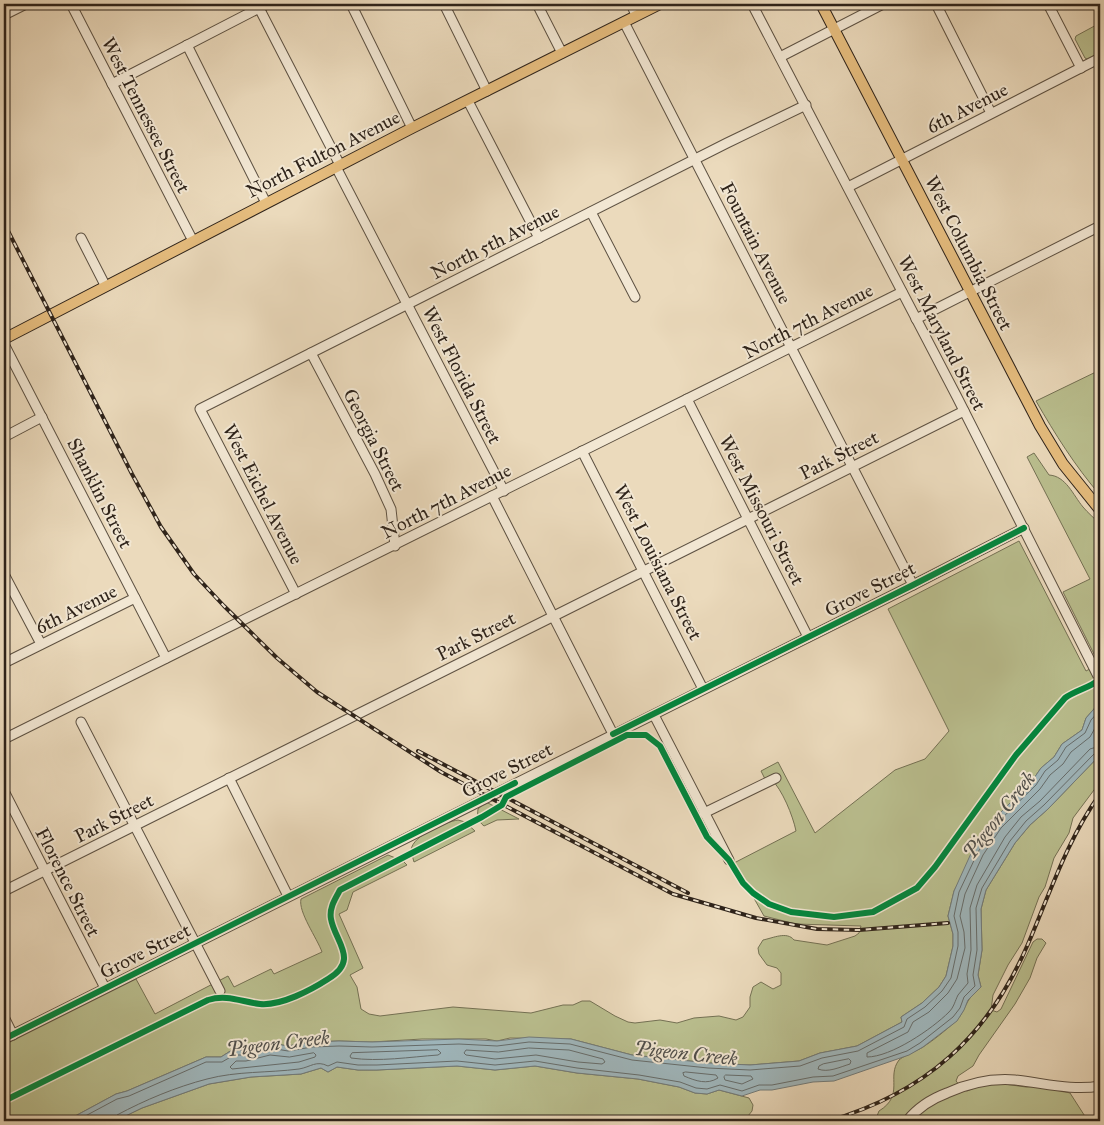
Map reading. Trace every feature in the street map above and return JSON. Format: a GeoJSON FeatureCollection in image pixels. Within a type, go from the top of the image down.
{"type":"FeatureCollection","features":[{"type":"Feature","properties":{"kind":"main road","name":"North Fulton Avenue"},"geometry":{"type":"LineString","coordinates":[[4,339],[105,285],[412,128],[660,4]]}},
{"type":"Feature","properties":{"kind":"main road","name":"West Columbia Street"},"geometry":{"type":"LineString","coordinates":[[821,4],[1047,440],[1080,487],[1100,510]]}},
{"type":"Feature","properties":{"kind":"street"},"geometry":{"type":"LineString","coordinates":[[4,15],[26,4]]}},
{"type":"Feature","properties":{"kind":"street","name":"West Tennessee Street"},"geometry":{"type":"LineString","coordinates":[[71,4],[192,241]]}},
{"type":"Feature","properties":{"kind":"street"},"geometry":{"type":"LineString","coordinates":[[351,4],[412,128]]}},
{"type":"Feature","properties":{"kind":"street"},"geometry":{"type":"LineString","coordinates":[[444,4],[487,91]]}},
{"type":"Feature","properties":{"kind":"street"},"geometry":{"type":"LineString","coordinates":[[537,4],[562,53]]}},
{"type":"Feature","properties":{"kind":"street"},"geometry":{"type":"LineString","coordinates":[[631,4],[636,15]]}},
{"type":"Feature","properties":{"kind":"street","name":"West Maryland Street"},"geometry":{"type":"LineString","coordinates":[[752,4],[964,411],[1099,677]]}},
{"type":"Feature","properties":{"kind":"street"},"geometry":{"type":"LineString","coordinates":[[780,57],[883,4]]}},
{"type":"Feature","properties":{"kind":"street"},"geometry":{"type":"LineString","coordinates":[[936,4],[991,113]]}},
{"type":"Feature","properties":{"kind":"street"},"geometry":{"type":"LineString","coordinates":[[1048,4],[1081,68]]}},
{"type":"Feature","properties":{"kind":"street"},"geometry":{"type":"LineString","coordinates":[[112,84],[261,5]]}},
{"type":"Feature","properties":{"kind":"street","name":"West Florida Street"},"geometry":{"type":"LineString","coordinates":[[261,5],[338,166],[504,491]]}},
{"type":"Feature","properties":{"kind":"street","name":"Fountain Avenue"},"geometry":{"type":"LineString","coordinates":[[624,22],[913,585]]}},
{"type":"Feature","properties":{"kind":"street"},"geometry":{"type":"LineString","coordinates":[[187,45],[266,203]]}},
{"type":"Feature","properties":{"kind":"street","name":"6th Avenue"},"geometry":{"type":"LineString","coordinates":[[848,187],[1100,58]]}},
{"type":"Feature","properties":{"kind":"street"},"geometry":{"type":"LineString","coordinates":[[468,100],[539,238]]}},
{"type":"Feature","properties":{"kind":"street","name":"North 5th Avenue"},"geometry":{"type":"LineString","coordinates":[[200,409],[806,105]]}},
{"type":"Feature","properties":{"kind":"street"},"geometry":{"type":"LineString","coordinates":[[591,212],[635,297]]}},
{"type":"Feature","properties":{"kind":"street"},"geometry":{"type":"LineString","coordinates":[[916,319],[1100,226]]}},
{"type":"Feature","properties":{"kind":"street"},"geometry":{"type":"LineString","coordinates":[[81,238],[105,285]]}},
{"type":"Feature","properties":{"kind":"street","name":"North 7th Avenue"},"geometry":{"type":"LineString","coordinates":[[4,739],[902,292]]}},
{"type":"Feature","properties":{"kind":"street","name":"Shanklin Street"},"geometry":{"type":"LineString","coordinates":[[4,344],[166,658]]}},
{"type":"Feature","properties":{"kind":"street","name":"Georgia Street"},"geometry":{"type":"LineString","coordinates":[[311,353],[375,474],[390,509],[395,546]]}},
{"type":"Feature","properties":{"kind":"street","name":"West Missouri Street"},"geometry":{"type":"LineString","coordinates":[[687,399],[808,637]]}},
{"type":"Feature","properties":{"kind":"street","name":"West Eichel Avenue"},"geometry":{"type":"LineString","coordinates":[[200,409],[296,594]]}},
{"type":"Feature","properties":{"kind":"street","name":"Park Street"},"geometry":{"type":"LineString","coordinates":[[4,891],[964,411]]}},
{"type":"Feature","properties":{"kind":"street"},"geometry":{"type":"LineString","coordinates":[[4,437],[42,417]]}},
{"type":"Feature","properties":{"kind":"street","name":"West Louisiana Street"},"geometry":{"type":"LineString","coordinates":[[582,451],[704,689]]}},
{"type":"Feature","properties":{"kind":"street"},"geometry":{"type":"LineString","coordinates":[[492,496],[613,734]]}},
{"type":"Feature","properties":{"kind":"street","name":"Grove Street"},"geometry":{"type":"LineString","coordinates":[[4,1039],[1024,528]]}},
{"type":"Feature","properties":{"kind":"street"},"geometry":{"type":"LineString","coordinates":[[4,574],[41,644]]}},
{"type":"Feature","properties":{"kind":"street","name":"6th Avenue"},"geometry":{"type":"LineString","coordinates":[[4,663],[135,598]]}},
{"type":"Feature","properties":{"kind":"street"},"geometry":{"type":"LineString","coordinates":[[654,715],[729,860]]}},
{"type":"Feature","properties":{"kind":"street"},"geometry":{"type":"LineString","coordinates":[[81,722],[220,991]]}},
{"type":"Feature","properties":{"kind":"street"},"geometry":{"type":"LineString","coordinates":[[229,778],[288,896]]}},
{"type":"Feature","properties":{"kind":"street"},"geometry":{"type":"LineString","coordinates":[[704,813],[776,778]]}},
{"type":"Feature","properties":{"kind":"street","name":"Florence Street"},"geometry":{"type":"LineString","coordinates":[[4,791],[105,988]]}},
{"type":"Feature","properties":{"kind":"street"},"geometry":{"type":"LineString","coordinates":[[4,1017],[13,1035]]}},
{"type":"Feature","properties":{"kind":"street"},"geometry":{"type":"LineString","coordinates":[[906,1121],[917,1110],[934,1098],[983,1081],[1014,1080],[1069,1088],[1100,1086]]}},
{"type":"Feature","properties":{"kind":"green space"},"geometry":{"type":"Polygon","coordinates":[[[1100,23],[1100,53],[1089,60],[1085,58],[1075,39],[1076,36],[1100,23]]]}},
{"type":"Feature","properties":{"kind":"green space"},"geometry":{"type":"Polygon","coordinates":[[[1100,370],[1100,495],[1066,450],[1036,401],[1100,370]]]}},
{"type":"Feature","properties":{"kind":"green space"},"geometry":{"type":"Polygon","coordinates":[[[1034,453],[1049,475],[1065,482],[1083,507],[1100,524],[1100,702],[1086,718],[1082,730],[1062,744],[1054,757],[1041,768],[1032,781],[992,821],[954,891],[948,916],[953,934],[953,946],[946,976],[939,987],[922,1003],[901,1017],[902,1022],[857,1046],[820,1053],[799,1061],[750,1065],[632,1055],[571,1039],[510,1038],[497,1041],[486,1039],[422,1039],[372,1042],[339,1041],[311,1042],[288,1046],[270,1043],[243,1050],[232,1050],[221,1057],[206,1057],[116,1094],[66,1121],[4,1121],[4,1045],[136,979],[155,1014],[228,976],[234,987],[271,969],[274,974],[322,952],[302,911],[301,899],[388,855],[403,861],[407,865],[353,892],[347,910],[339,914],[363,968],[350,975],[357,987],[361,1009],[369,1014],[380,1016],[453,1007],[531,1013],[563,1005],[573,1005],[582,1001],[590,1001],[615,1016],[635,1023],[660,1020],[677,1023],[694,1018],[719,1016],[736,1020],[743,1017],[750,1007],[753,987],[761,982],[773,989],[781,985],[781,973],[777,968],[767,965],[759,954],[758,948],[763,940],[788,936],[794,940],[827,945],[855,936],[859,933],[861,926],[796,924],[764,916],[734,863],[796,831],[790,811],[779,789],[771,779],[765,779],[761,771],[778,762],[815,833],[895,770],[925,759],[949,731],[888,609],[1019,541],[1086,671],[1099,664],[1063,592],[1090,579],[1027,457],[1034,453]]]}},
{"type":"Feature","properties":{"kind":"green space"},"geometry":{"type":"Polygon","coordinates":[[[1100,755],[1100,782],[1073,818],[1069,833],[1054,858],[1045,887],[1039,897],[1022,943],[1008,965],[993,995],[991,1010],[997,1012],[1001,1009],[1033,942],[1037,939],[1042,939],[1046,943],[1037,958],[1030,978],[1015,1004],[973,1066],[958,1076],[956,1081],[967,1091],[982,1085],[1004,1084],[1026,1087],[1043,1086],[1070,1093],[1088,1121],[875,1121],[879,1111],[891,1099],[895,1066],[899,1060],[920,1049],[956,1021],[969,999],[981,987],[978,975],[982,950],[981,909],[986,890],[1015,843],[1030,825],[1100,755]]]}},
{"type":"Feature","properties":{"kind":"green space"},"geometry":{"type":"Polygon","coordinates":[[[486,802],[519,819],[497,820],[484,826],[479,821],[478,809],[486,802]]]}},
{"type":"Feature","properties":{"kind":"green space"},"geometry":{"type":"Polygon","coordinates":[[[458,820],[465,822],[475,831],[414,862],[411,850],[417,839],[438,826],[458,820]]]}},
{"type":"Feature","properties":{"kind":"green space"},"geometry":{"type":"Polygon","coordinates":[[[457,1066],[495,1070],[535,1066],[577,1073],[638,1079],[679,1087],[695,1093],[707,1094],[719,1090],[749,1098],[753,1105],[752,1111],[744,1121],[115,1121],[142,1108],[209,1084],[251,1077],[301,1074],[321,1068],[328,1072],[337,1067],[377,1070],[457,1066]]]}},
{"type":"Feature","properties":{"kind":"water","name":"Pigeon Creek"},"geometry":{"type":"Polygon","coordinates":[[[1100,702],[1100,755],[1030,825],[1015,843],[986,890],[981,909],[982,950],[978,975],[981,987],[968,1000],[957,1021],[923,1047],[909,1055],[834,1081],[813,1082],[772,1090],[760,1090],[742,1096],[719,1090],[707,1094],[695,1093],[679,1087],[638,1079],[577,1073],[535,1066],[495,1070],[457,1066],[377,1070],[337,1067],[328,1072],[321,1068],[301,1074],[251,1077],[209,1084],[142,1108],[115,1121],[66,1121],[116,1094],[206,1057],[221,1057],[232,1050],[243,1050],[270,1043],[288,1046],[311,1042],[459,1039],[497,1041],[529,1037],[571,1039],[632,1055],[750,1065],[799,1061],[820,1053],[857,1046],[902,1022],[901,1017],[922,1003],[939,987],[946,976],[953,946],[953,934],[948,916],[954,891],[973,849],[992,821],[1032,781],[1041,768],[1054,757],[1062,744],[1082,730],[1086,718],[1100,702]]]}},
{"type":"Feature","properties":{"kind":"railway"},"geometry":{"type":"LineString","coordinates":[[4,223],[161,527],[194,574],[224,606],[277,658],[317,692],[441,772],[673,894],[756,918],[817,929],[859,930],[948,923]]}},
{"type":"Feature","properties":{"kind":"railway"},"geometry":{"type":"LineString","coordinates":[[418,751],[688,893]]}},
{"type":"Feature","properties":{"kind":"railway"},"geometry":{"type":"LineString","coordinates":[[828,1121],[895,1095],[949,1057],[973,1033],[994,1007],[1012,977],[1069,848],[1100,794]]}},
{"type":"Feature","properties":{"kind":"cycle path"},"geometry":{"type":"LineString","coordinates":[[613,734],[1024,528]]}},
{"type":"Feature","properties":{"kind":"cycle path"},"geometry":{"type":"LineString","coordinates":[[4,1101],[208,1000],[228,998],[268,1004],[296,996],[328,979],[343,965],[344,958],[343,950],[331,919],[333,904],[340,890],[482,817],[502,805],[506,797],[627,735],[646,735],[660,746],[707,837],[729,860],[743,883],[753,893],[769,904],[791,912],[834,917],[873,912],[917,888],[935,867],[1016,755],[1065,698],[1100,679]]}},
{"type":"Feature","properties":{"kind":"cycle path"},"geometry":{"type":"LineString","coordinates":[[4,1039],[515,783]]}}]}
